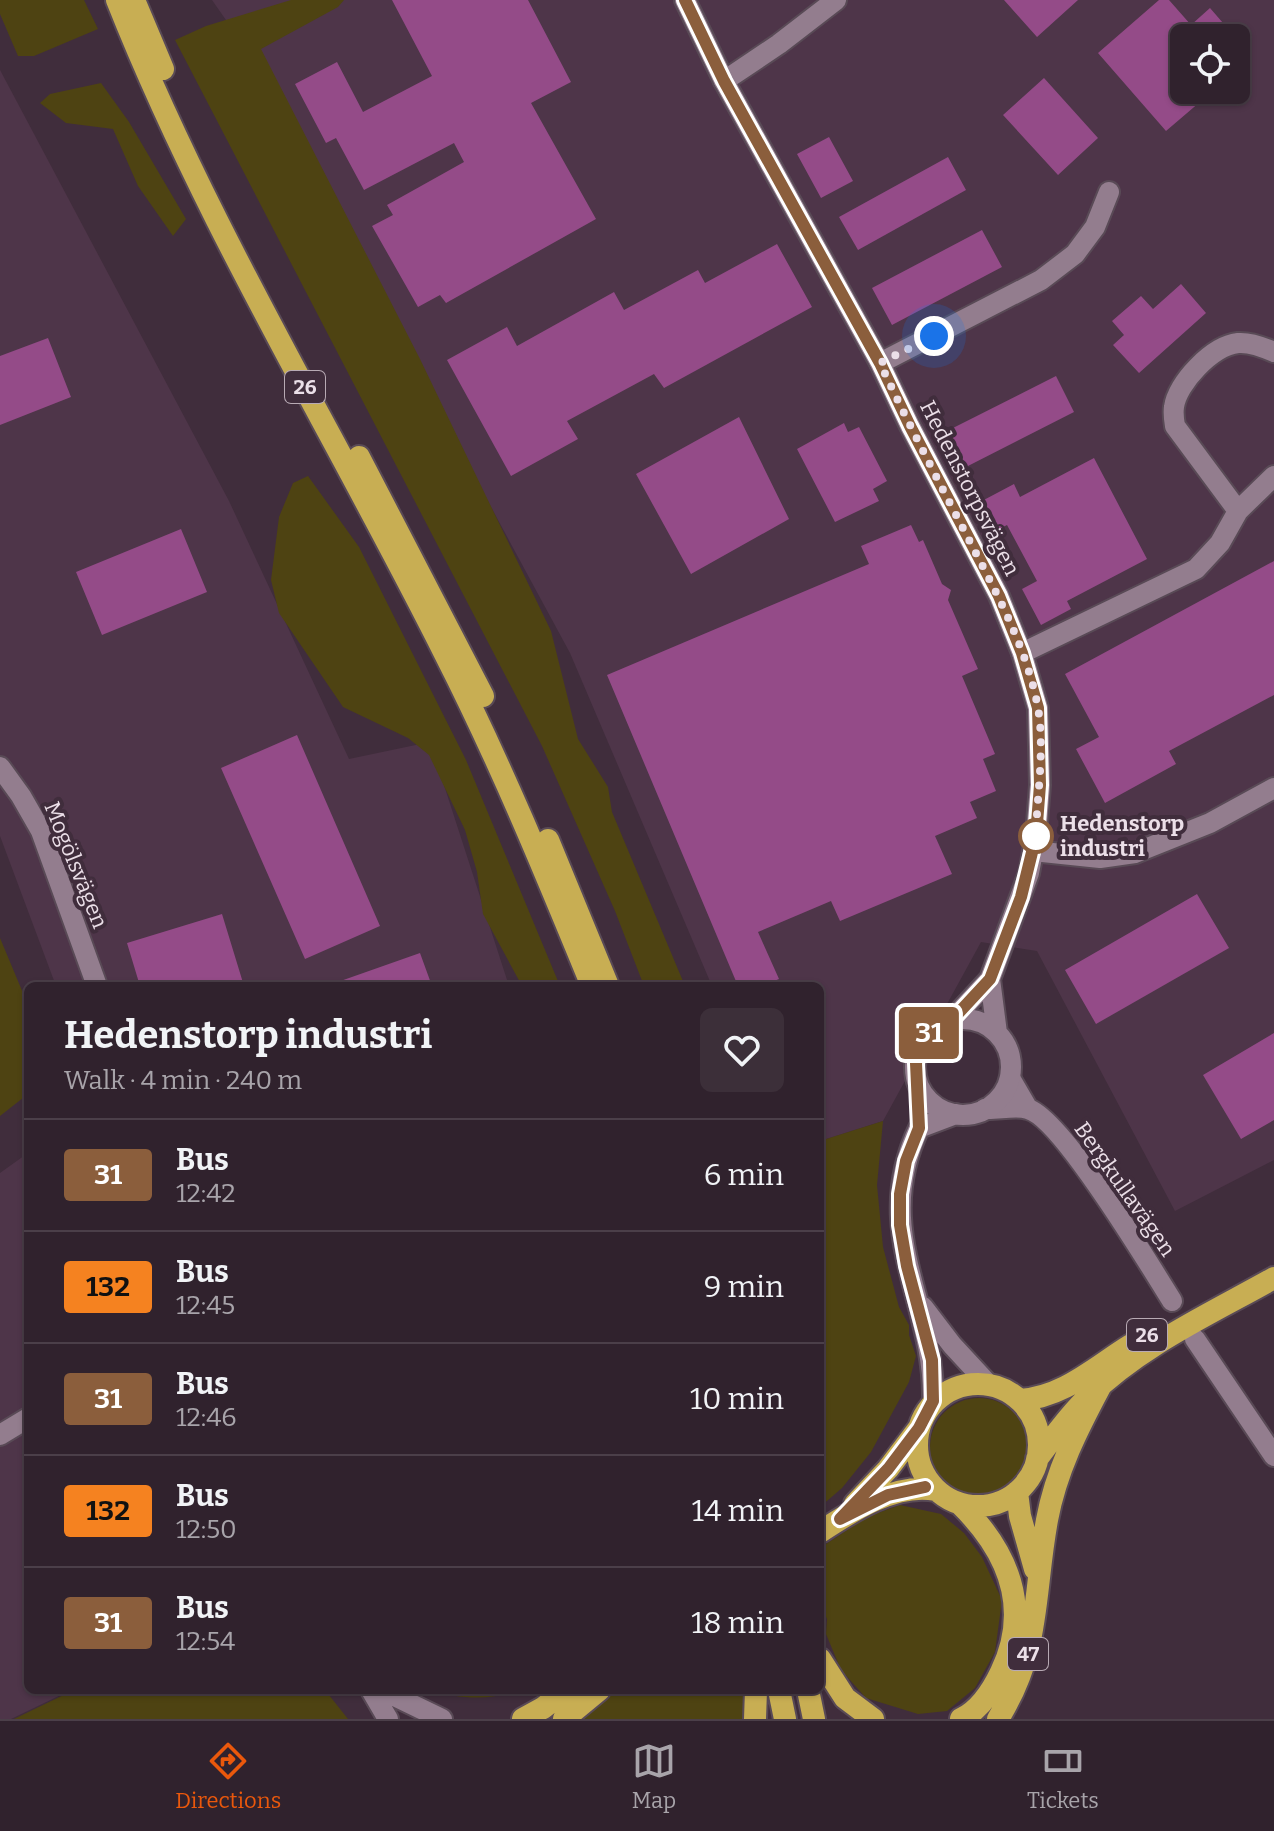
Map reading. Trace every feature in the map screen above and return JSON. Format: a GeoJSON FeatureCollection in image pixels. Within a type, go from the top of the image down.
{"type":"FeatureCollection","features":[{"type":"Feature","properties":{"kind":"highway","name":"26"},"geometry":{"type":"LineString","coordinates":[[117,0],[196,176],[445,653],[502,770],[590,982]]}},
{"type":"Feature","properties":{"kind":"highway","name":"26"},"geometry":{"type":"LineString","coordinates":[[134,0],[210,172],[295,340],[400,531],[501,733],[606,982]]}},
{"type":"Feature","properties":{"kind":"highway","name":"26"},"geometry":{"type":"LineString","coordinates":[[1020,1400],[1039,1399],[1058,1392],[1149,1334],[1274,1265]]}},
{"type":"Feature","properties":{"kind":"highway","name":"26"},"geometry":{"type":"LineString","coordinates":[[1017,1492],[1063,1424],[1101,1385],[1152,1347],[1274,1278]]}},
{"type":"Feature","properties":{"kind":"highway"},"geometry":{"type":"LineString","coordinates":[[840,1519],[876,1484],[919,1428],[933,1401],[968,1384],[1006,1390],[1020,1400],[1038,1434],[1037,1459]]}},
{"type":"Feature","properties":{"kind":"highway","name":"26"},"geometry":{"type":"LineString","coordinates":[[1038,1582],[1047,1518],[1057,1480],[1077,1430],[1101,1385]]}},
{"type":"Feature","properties":{"kind":"highway"},"geometry":{"type":"LineString","coordinates":[[919,1428],[918,1456],[936,1490]]}},
{"type":"Feature","properties":{"kind":"highway"},"geometry":{"type":"LineString","coordinates":[[824,1529],[903,1491],[925,1487],[960,1504],[999,1550],[1014,1594],[1016,1617],[1006,1662],[980,1704],[961,1719]]}},
{"type":"Feature","properties":{"kind":"highway"},"geometry":{"type":"LineString","coordinates":[[960,1504],[991,1505],[1017,1492]]}},
{"type":"Feature","properties":{"kind":"highway","name":"47"},"geometry":{"type":"LineString","coordinates":[[998,1719],[1024,1669],[1035,1619],[1038,1582],[1020,1516],[1017,1492]]}},
{"type":"Feature","properties":{"kind":"highway"},"geometry":{"type":"LineString","coordinates":[[824,1665],[845,1698],[873,1719]]}},
{"type":"Feature","properties":{"kind":"highway"},"geometry":{"type":"LineString","coordinates":[[523,1719],[561,1694]]}},
{"type":"Feature","properties":{"kind":"highway"},"geometry":{"type":"LineString","coordinates":[[564,1719],[594,1694]]}},
{"type":"Feature","properties":{"kind":"highway"},"geometry":{"type":"LineString","coordinates":[[755,1719],[756,1694]]}},
{"type":"Feature","properties":{"kind":"highway"},"geometry":{"type":"LineString","coordinates":[[780,1694],[785,1719]]}},
{"type":"Feature","properties":{"kind":"highway"},"geometry":{"type":"LineString","coordinates":[[809,1694],[814,1719]]}},
{"type":"Feature","properties":{"kind":"street","name":"Hedenstorpsvägen"},"geometry":{"type":"LineString","coordinates":[[685,0],[724,81],[880,363],[999,596],[1022,653],[1038,708],[1040,785],[1033,851],[1021,897],[990,979],[951,1021]]}},
{"type":"Feature","properties":{"kind":"street"},"geometry":{"type":"LineString","coordinates":[[724,81],[836,0]]}},
{"type":"Feature","properties":{"kind":"street"},"geometry":{"type":"LineString","coordinates":[[880,363],[1041,280],[1075,254],[1095,227],[1109,192]]}},
{"type":"Feature","properties":{"kind":"street"},"geometry":{"type":"LineString","coordinates":[[1238,511],[1175,426],[1173,409],[1178,392],[1194,370],[1223,347],[1238,343],[1274,352]]}},
{"type":"Feature","properties":{"kind":"street"},"geometry":{"type":"LineString","coordinates":[[1022,653],[1196,569],[1220,543],[1238,511],[1274,476]]}},
{"type":"Feature","properties":{"kind":"street","name":"Mogölsvägen"},"geometry":{"type":"LineString","coordinates":[[0,767],[41,831],[96,982]]}},
{"type":"Feature","properties":{"kind":"street"},"geometry":{"type":"LineString","coordinates":[[1033,851],[1100,858],[1135,853],[1210,823],[1274,788]]}},
{"type":"Feature","properties":{"kind":"street"},"geometry":{"type":"LineString","coordinates":[[985,1109],[1000,1097],[1010,1078],[1009,1054],[997,1033],[990,979]]}},
{"type":"Feature","properties":{"kind":"street"},"geometry":{"type":"LineString","coordinates":[[933,1401],[932,1360],[903,1248],[900,1194],[906,1161],[919,1128],[916,1063],[924,1040],[936,1028],[951,1021],[976,1021],[997,1033]]}},
{"type":"Feature","properties":{"kind":"street","name":"Bergkullavägen"},"geometry":{"type":"LineString","coordinates":[[1010,1078],[1028,1109],[1052,1128],[1071,1150],[1131,1234],[1172,1301]]}},
{"type":"Feature","properties":{"kind":"street"},"geometry":{"type":"LineString","coordinates":[[917,1079],[932,1102],[956,1114]]}},
{"type":"Feature","properties":{"kind":"street"},"geometry":{"type":"LineString","coordinates":[[919,1128],[956,1114],[985,1109],[1028,1109]]}},
{"type":"Feature","properties":{"kind":"street"},"geometry":{"type":"LineString","coordinates":[[916,1297],[952,1345],[989,1385]]}},
{"type":"Feature","properties":{"kind":"street"},"geometry":{"type":"LineString","coordinates":[[1195,1339],[1274,1456]]}},
{"type":"Feature","properties":{"kind":"street"},"geometry":{"type":"LineString","coordinates":[[0,1435],[24,1420]]}},
{"type":"Feature","properties":{"kind":"street"},"geometry":{"type":"LineString","coordinates":[[373,1694],[388,1719]]}},
{"type":"Feature","properties":{"kind":"street"},"geometry":{"type":"LineString","coordinates":[[390,1694],[442,1719]]}},
{"type":"Feature","properties":{"kind":"shaded area"},"geometry":{"type":"Polygon","coordinates":[[[0,0],[84,0],[98,29],[34,56],[18,56],[0,14],[0,0]]]}},
{"type":"Feature","properties":{"kind":"shaded area"},"geometry":{"type":"Polygon","coordinates":[[[212,0],[1274,0],[1274,1160],[1175,1211],[1037,951],[981,942],[883,1121],[824,1140],[824,982],[710,982],[570,653],[233,30],[212,0]]]}},
{"type":"Feature","properties":{"kind":"shaded area"},"geometry":{"type":"Polygon","coordinates":[[[291,0],[344,0],[338,7],[261,49],[420,359],[551,631],[578,739],[608,787],[612,812],[683,982],[642,982],[615,911],[542,746],[175,40],[206,26],[291,0]]]}},
{"type":"Feature","properties":{"kind":"shaded area"},"geometry":{"type":"Polygon","coordinates":[[[0,70],[229,501],[349,759],[430,742],[508,982],[55,982],[0,836],[0,70]]]}},
{"type":"Feature","properties":{"kind":"shaded area"},"geometry":{"type":"Polygon","coordinates":[[[101,83],[129,122],[186,219],[173,236],[138,186],[113,129],[66,123],[40,103],[50,94],[101,83]]]}},
{"type":"Feature","properties":{"kind":"shaded area"},"geometry":{"type":"Polygon","coordinates":[[[308,476],[359,547],[466,760],[558,982],[520,982],[483,914],[477,872],[465,830],[429,755],[408,738],[343,707],[279,613],[271,580],[279,517],[293,483],[308,476]]]}},
{"type":"Feature","properties":{"kind":"shaded area"},"geometry":{"type":"Polygon","coordinates":[[[0,938],[24,995],[24,1097],[0,1116],[0,938]]]}},
{"type":"Feature","properties":{"kind":"shaded area"},"geometry":{"type":"Polygon","coordinates":[[[883,1121],[877,1185],[883,1247],[916,1356],[909,1382],[871,1452],[842,1488],[824,1504],[824,1140],[883,1121]]]}},
{"type":"Feature","properties":{"kind":"shaded area"},"geometry":{"type":"Polygon","coordinates":[[[24,1156],[24,1694],[63,1694],[11,1719],[0,1719],[0,1173],[24,1156]]]}},
{"type":"Feature","properties":{"kind":"shaded area"},"geometry":{"type":"Polygon","coordinates":[[[979,1398],[998,1402],[1014,1412],[1024,1428],[1028,1447],[1024,1466],[1014,1482],[998,1492],[979,1496],[960,1492],[944,1482],[934,1466],[930,1447],[934,1428],[944,1412],[960,1402],[979,1398]]]}},
{"type":"Feature","properties":{"kind":"shaded area"},"geometry":{"type":"Polygon","coordinates":[[[900,1505],[941,1514],[964,1533],[982,1557],[1002,1600],[995,1652],[975,1688],[947,1711],[918,1714],[866,1698],[841,1670],[826,1634],[824,1545],[867,1517],[900,1505]]]}},
{"type":"Feature","properties":{"kind":"shaded area"},"geometry":{"type":"Polygon","coordinates":[[[66,1694],[328,1694],[348,1719],[14,1719],[66,1694]]]}},
{"type":"Feature","properties":{"kind":"shaded area"},"geometry":{"type":"Polygon","coordinates":[[[448,1694],[509,1694],[475,1698],[448,1694]]]}},
{"type":"Feature","properties":{"kind":"shaded area"},"geometry":{"type":"Polygon","coordinates":[[[609,1694],[748,1694],[747,1719],[577,1719],[609,1694]]]}},
{"type":"Feature","properties":{"kind":"building"},"geometry":{"type":"Polygon","coordinates":[[[392,0],[528,0],[571,82],[531,103],[596,219],[446,303],[440,295],[418,307],[372,226],[393,215],[387,205],[464,162],[454,143],[364,190],[336,138],[326,143],[295,84],[337,62],[363,112],[432,76],[392,0]]]}},
{"type":"Feature","properties":{"kind":"building"},"geometry":{"type":"Polygon","coordinates":[[[1004,0],[1078,0],[1037,37],[1004,0]]]}},
{"type":"Feature","properties":{"kind":"building"},"geometry":{"type":"Polygon","coordinates":[[[1159,0],[1169,0],[1190,24],[1170,24],[1170,104],[1198,104],[1166,131],[1098,53],[1159,0]]]}},
{"type":"Feature","properties":{"kind":"building"},"geometry":{"type":"Polygon","coordinates":[[[1210,8],[1224,24],[1192,24],[1210,8]]]}},
{"type":"Feature","properties":{"kind":"building"},"geometry":{"type":"Polygon","coordinates":[[[1044,78],[1098,138],[1058,175],[1003,115],[1044,78]]]}},
{"type":"Feature","properties":{"kind":"building"},"geometry":{"type":"Polygon","coordinates":[[[829,137],[853,181],[821,198],[797,154],[829,137]]]}},
{"type":"Feature","properties":{"kind":"building"},"geometry":{"type":"Polygon","coordinates":[[[948,157],[966,190],[858,250],[839,217],[948,157]]]}},
{"type":"Feature","properties":{"kind":"building"},"geometry":{"type":"Polygon","coordinates":[[[982,230],[1002,267],[892,325],[872,288],[982,230]]]}},
{"type":"Feature","properties":{"kind":"building"},"geometry":{"type":"Polygon","coordinates":[[[777,244],[812,307],[664,388],[654,374],[567,421],[578,439],[511,476],[447,360],[507,327],[517,346],[614,292],[624,310],[698,270],[705,283],[777,244]]]}},
{"type":"Feature","properties":{"kind":"building"},"geometry":{"type":"Polygon","coordinates":[[[1181,284],[1206,313],[1139,373],[1113,345],[1124,335],[1112,321],[1141,296],[1153,309],[1181,284]]]}},
{"type":"Feature","properties":{"kind":"building"},"geometry":{"type":"Polygon","coordinates":[[[48,338],[71,397],[0,425],[0,356],[48,338]]]}},
{"type":"Feature","properties":{"kind":"building"},"geometry":{"type":"Polygon","coordinates":[[[1056,376],[1074,412],[966,467],[947,431],[1056,376]]]}},
{"type":"Feature","properties":{"kind":"building"},"geometry":{"type":"Polygon","coordinates":[[[739,417],[789,519],[691,574],[636,474],[739,417]]]}},
{"type":"Feature","properties":{"kind":"building"},"geometry":{"type":"Polygon","coordinates":[[[844,423],[848,432],[859,427],[887,481],[873,489],[879,501],[835,522],[797,449],[844,423]]]}},
{"type":"Feature","properties":{"kind":"building"},"geometry":{"type":"Polygon","coordinates":[[[1094,458],[1147,559],[1067,601],[1071,609],[1041,625],[1022,589],[1037,581],[1007,525],[995,531],[980,502],[1014,484],[1020,497],[1094,458]]]}},
{"type":"Feature","properties":{"kind":"building"},"geometry":{"type":"Polygon","coordinates":[[[911,525],[919,542],[923,540],[942,584],[951,590],[948,600],[978,669],[962,676],[995,754],[983,759],[996,791],[970,802],[977,818],[935,836],[952,874],[840,921],[831,901],[758,932],[779,979],[772,982],[736,982],[607,675],[869,564],[861,546],[911,525]]]}},
{"type":"Feature","properties":{"kind":"building"},"geometry":{"type":"Polygon","coordinates":[[[181,529],[207,592],[102,635],[76,572],[181,529]]]}},
{"type":"Feature","properties":{"kind":"building"},"geometry":{"type":"Polygon","coordinates":[[[1274,561],[1274,695],[1169,751],[1176,764],[1105,803],[1076,749],[1099,737],[1065,674],[1274,561]]]}},
{"type":"Feature","properties":{"kind":"building"},"geometry":{"type":"Polygon","coordinates":[[[297,735],[380,926],[305,959],[221,768],[297,735]]]}},
{"type":"Feature","properties":{"kind":"building"},"geometry":{"type":"Polygon","coordinates":[[[1197,894],[1229,948],[1096,1024],[1065,970],[1197,894]]]}},
{"type":"Feature","properties":{"kind":"building"},"geometry":{"type":"Polygon","coordinates":[[[222,914],[243,982],[139,982],[127,943],[222,914]]]}},
{"type":"Feature","properties":{"kind":"building"},"geometry":{"type":"Polygon","coordinates":[[[420,953],[431,982],[338,982],[420,953]]]}},
{"type":"Feature","properties":{"kind":"building"},"geometry":{"type":"Polygon","coordinates":[[[1274,1033],[1274,1120],[1241,1139],[1203,1075],[1274,1033]]]}},
{"type":"Feature","properties":{"kind":"bus line","name":"31"},"geometry":{"type":"LineString","coordinates":[[685,0],[724,81],[880,363],[999,596],[1022,653],[1038,708],[1040,785],[1036,836],[1021,897],[990,979],[951,1021],[929,1033],[917,1054],[919,1128],[906,1161],[900,1194],[900,1225],[907,1266],[932,1360],[933,1401],[919,1428],[888,1469],[840,1519],[888,1495],[925,1487]]}},
{"type":"Feature","properties":{"kind":"place","name":"Hedenstorp industri"},"geometry":{"type":"Point","coordinates":[1036,836]}},
{"type":"Feature","properties":{"kind":"route"},"geometry":{"type":"LineString","coordinates":[[934,336],[880,363],[999,596],[1022,653],[1038,708],[1040,785],[1036,836]]}}]}
